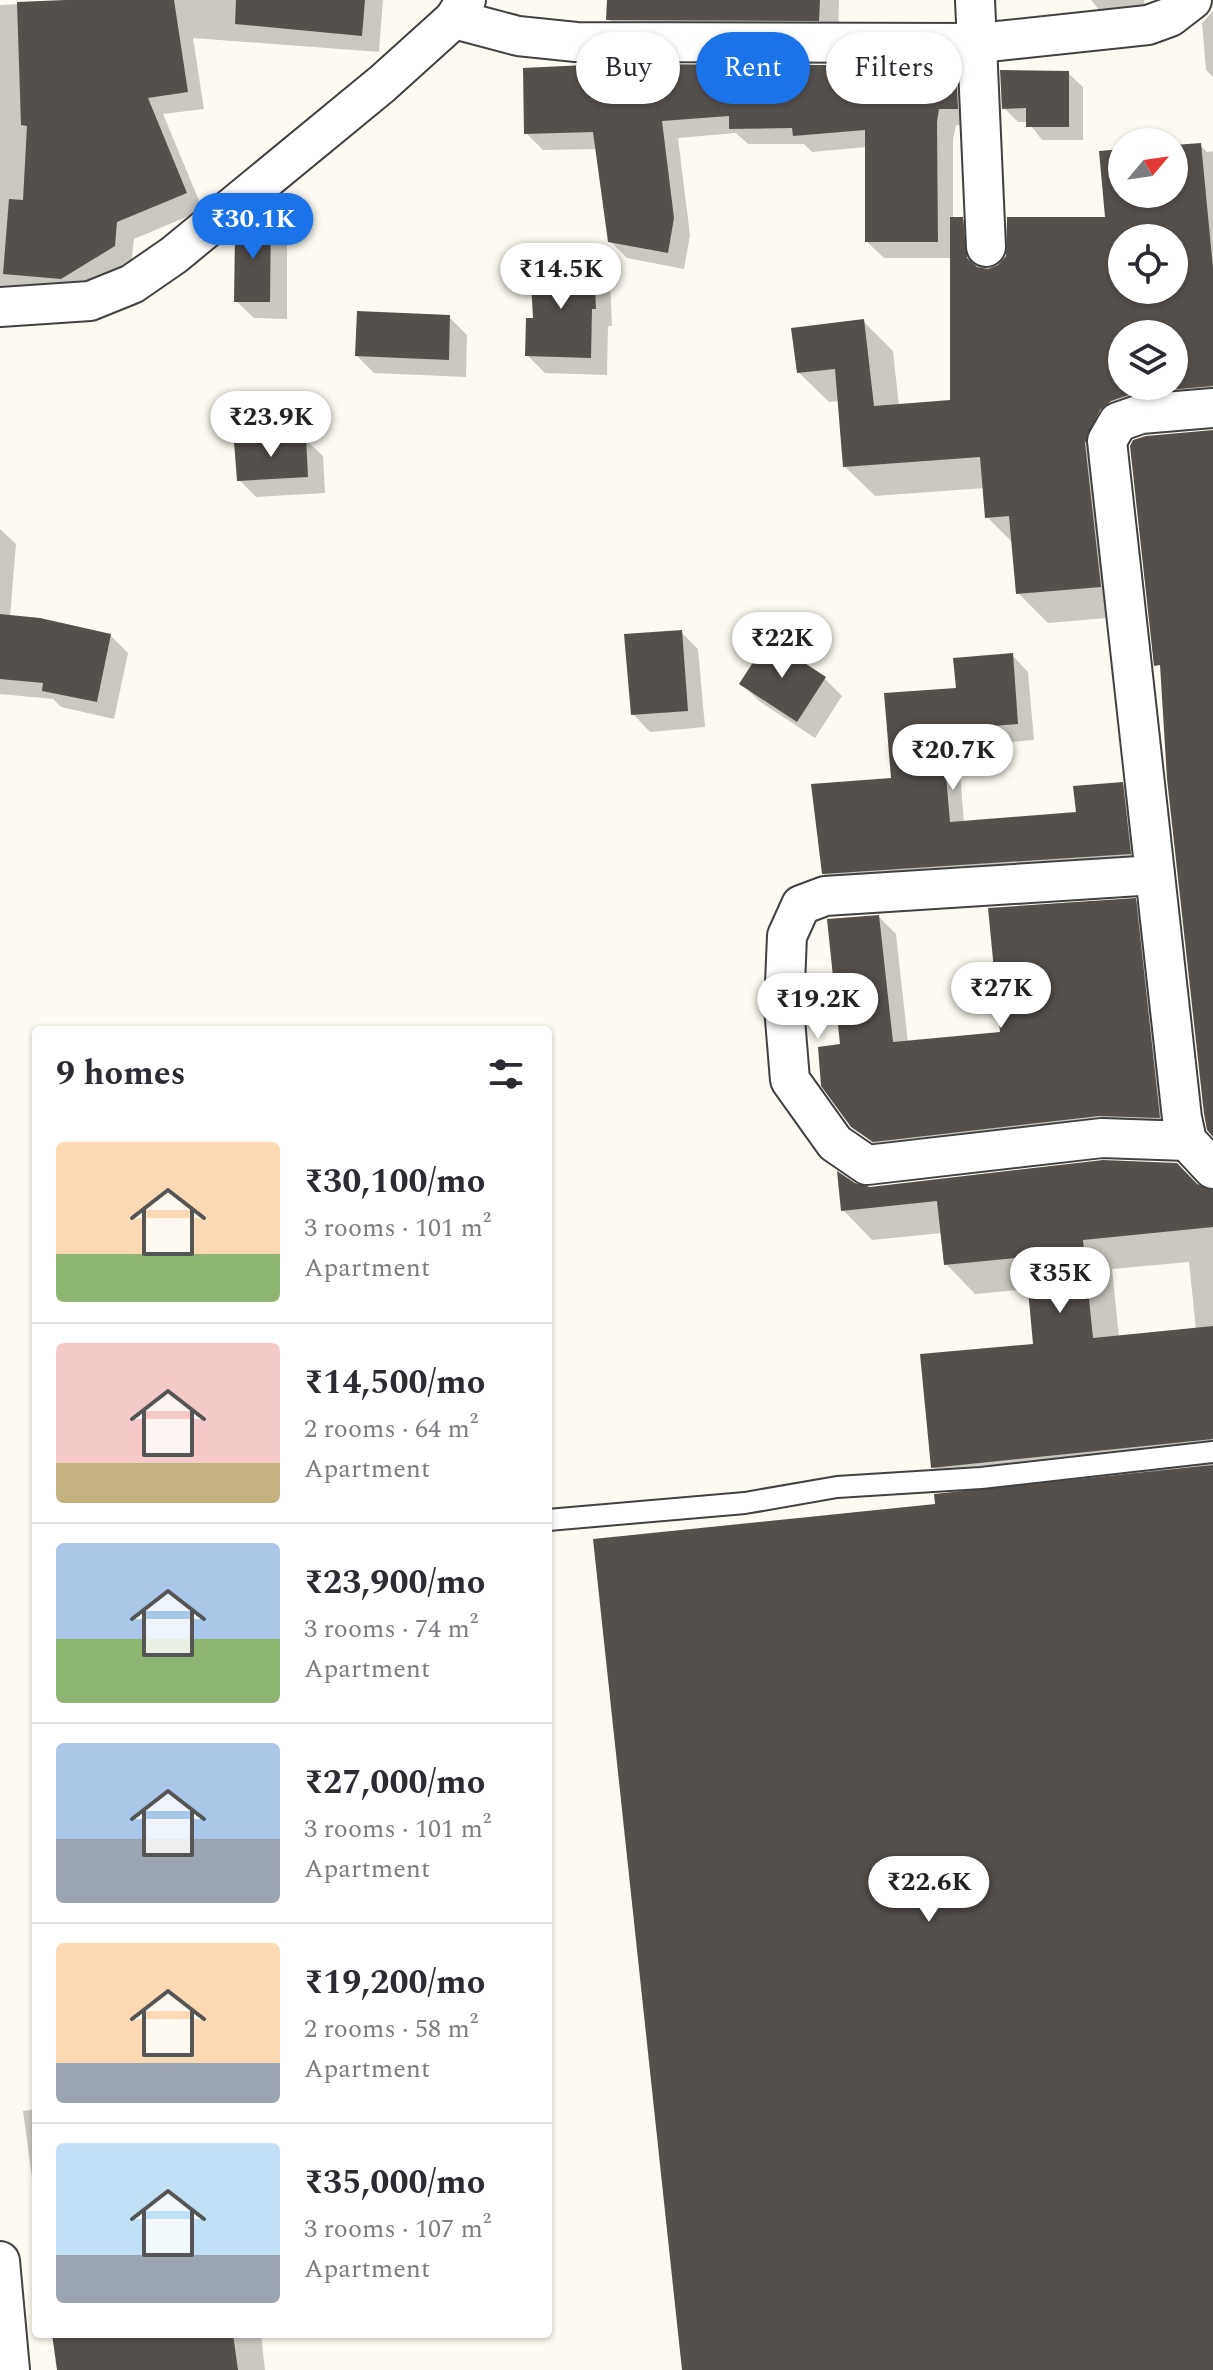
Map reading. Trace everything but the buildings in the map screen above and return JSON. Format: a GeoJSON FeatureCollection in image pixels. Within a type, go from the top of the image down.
{"type":"FeatureCollection","features":[{"type":"Feature","properties":{"kind":"street"},"geometry":{"type":"LineString","coordinates":[[975,0],[986,247]]}},
{"type":"Feature","properties":{"kind":"street"},"geometry":{"type":"LineString","coordinates":[[0,307],[90,301],[132,284],[174,255],[382,84],[460,10],[518,36],[576,42],[979,43],[1148,25],[1170,17],[1192,0]]}},
{"type":"Feature","properties":{"kind":"street"},"geometry":{"type":"LineString","coordinates":[[1213,408],[1141,414],[1118,422],[1107,441],[1187,1141],[1213,1169]]}},
{"type":"Feature","properties":{"kind":"street"},"geometry":{"type":"LineString","coordinates":[[1155,875],[825,896],[801,905],[787,936],[784,1007],[790,1080],[835,1143],[867,1165],[1102,1138],[1187,1141]]}},
{"type":"Feature","properties":{"kind":"street"},"geometry":{"type":"LineString","coordinates":[[0,2261],[10,2370]]}},
{"type":"Feature","properties":{"kind":"lane"},"geometry":{"type":"LineString","coordinates":[[552,1520],[745,1503],[837,1487],[981,1478],[1213,1452]]}}]}
